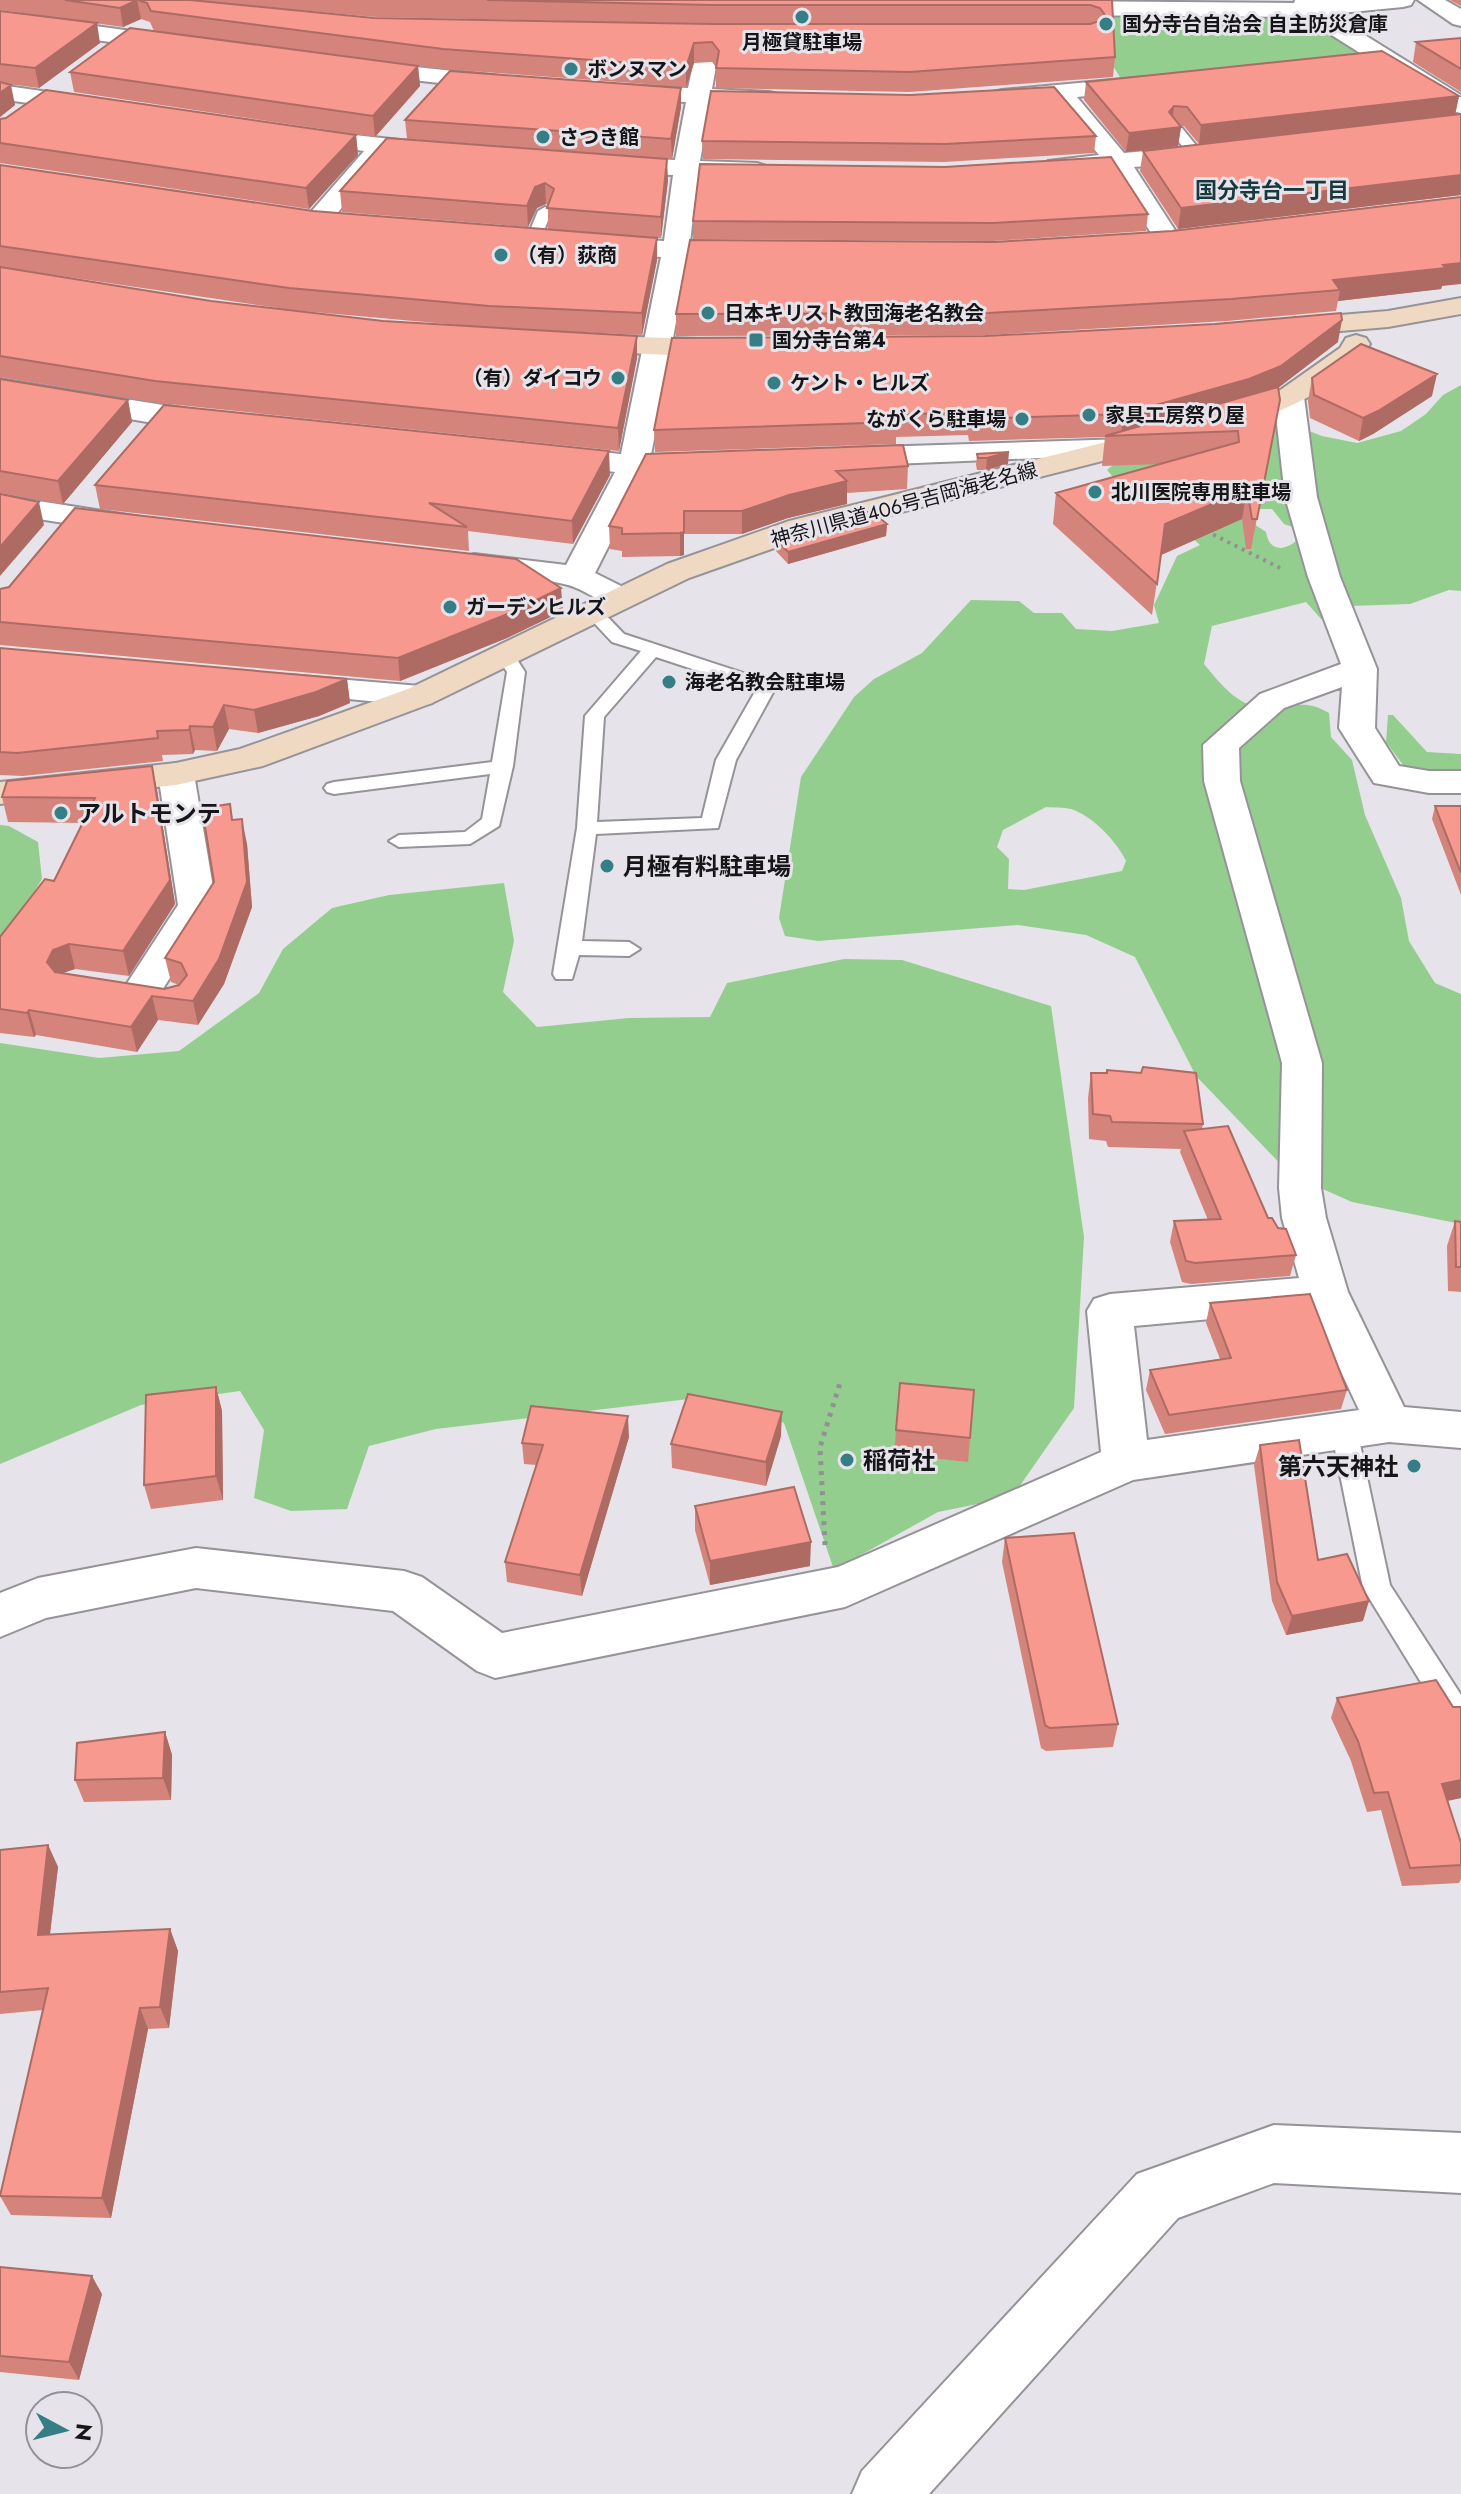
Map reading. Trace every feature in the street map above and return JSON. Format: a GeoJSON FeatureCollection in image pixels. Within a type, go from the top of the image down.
{"type":"FeatureCollection","features":[{"type":"Feature","properties":{"kind":"main road"},"geometry":{"type":"LineString","coordinates":[[1257,330],[1351,323],[1461,306]]}},
{"type":"Feature","properties":{"kind":"main road","name":"神奈川県道406号吉岡海老名線"},"geometry":{"type":"LineString","coordinates":[[0,793],[176,774],[250,758],[360,721],[420,696],[678,571],[800,528],[1125,448],[1289,397],[1351,353],[1356,345],[1351,323]]}},
{"type":"Feature","properties":{"kind":"main road"},"geometry":{"type":"LineString","coordinates":[[554,343],[757,349]]}},
{"type":"Feature","properties":{"kind":"street"},"geometry":{"type":"LineString","coordinates":[[1028,8],[1306,5],[1403,0]]}},
{"type":"Feature","properties":{"kind":"street"},"geometry":{"type":"LineString","coordinates":[[1429,0],[1461,19]]}},
{"type":"Feature","properties":{"kind":"street"},"geometry":{"type":"LineString","coordinates":[[689,1],[745,1]]}},
{"type":"Feature","properties":{"kind":"street"},"geometry":{"type":"LineString","coordinates":[[577,576],[634,465],[676,250],[685,170],[699,98],[719,34],[716,1]]}},
{"type":"Feature","properties":{"kind":"street"},"geometry":{"type":"LineString","coordinates":[[1306,5],[1461,106]]}},
{"type":"Feature","properties":{"kind":"street"},"geometry":{"type":"LineString","coordinates":[[1084,9],[1088,34]]}},
{"type":"Feature","properties":{"kind":"street"},"geometry":{"type":"LineString","coordinates":[[107,53],[157,15]]}},
{"type":"Feature","properties":{"kind":"street"},"geometry":{"type":"LineString","coordinates":[[0,20],[192,46]]}},
{"type":"Feature","properties":{"kind":"street"},"geometry":{"type":"LineString","coordinates":[[679,33],[719,34]]}},
{"type":"Feature","properties":{"kind":"street"},"geometry":{"type":"LineString","coordinates":[[1344,63],[1384,58]]}},
{"type":"Feature","properties":{"kind":"street"},"geometry":{"type":"LineString","coordinates":[[1102,62],[1117,87]]}},
{"type":"Feature","properties":{"kind":"street"},"geometry":{"type":"LineString","coordinates":[[334,65],[531,86]]}},
{"type":"Feature","properties":{"kind":"street"},"geometry":{"type":"LineString","coordinates":[[423,103],[444,79]]}},
{"type":"Feature","properties":{"kind":"street"},"geometry":{"type":"LineString","coordinates":[[22,114],[70,80]]}},
{"type":"Feature","properties":{"kind":"street"},"geometry":{"type":"LineString","coordinates":[[985,98],[1163,82]]}},
{"type":"Feature","properties":{"kind":"street"},"geometry":{"type":"LineString","coordinates":[[591,90],[699,98],[789,100]]}},
{"type":"Feature","properties":{"kind":"street"},"geometry":{"type":"LineString","coordinates":[[0,92],[121,109]]}},
{"type":"Feature","properties":{"kind":"street"},"geometry":{"type":"LineString","coordinates":[[1060,93],[1119,163],[1169,241]]}},
{"type":"Feature","properties":{"kind":"street"},"geometry":{"type":"LineString","coordinates":[[316,221],[401,126]]}},
{"type":"Feature","properties":{"kind":"street"},"geometry":{"type":"LineString","coordinates":[[274,132],[382,148],[457,153]]}},
{"type":"Feature","properties":{"kind":"street"},"geometry":{"type":"LineString","coordinates":[[1039,168],[1227,151]]}},
{"type":"Feature","properties":{"kind":"street"},"geometry":{"type":"LineString","coordinates":[[578,162],[685,170],[777,171]]}},
{"type":"Feature","properties":{"kind":"street"},"geometry":{"type":"LineString","coordinates":[[284,217],[347,224]]}},
{"type":"Feature","properties":{"kind":"street"},"geometry":{"type":"LineString","coordinates":[[502,237],[676,250],[778,251]]}},
{"type":"Feature","properties":{"kind":"street"},"geometry":{"type":"LineString","coordinates":[[1140,243],[1201,237]]}},
{"type":"Feature","properties":{"kind":"street"},"geometry":{"type":"LineString","coordinates":[[0,388],[149,426],[238,424]]}},
{"type":"Feature","properties":{"kind":"street"},"geometry":{"type":"LineString","coordinates":[[1289,397],[1301,497],[1324,577],[1360,669],[1357,728],[1387,775],[1429,782],[1461,782]]}},
{"type":"Feature","properties":{"kind":"street"},"geometry":{"type":"LineString","coordinates":[[819,458],[1125,448]]}},
{"type":"Feature","properties":{"kind":"street"},"geometry":{"type":"LineString","coordinates":[[523,453],[634,465],[727,462]]}},
{"type":"Feature","properties":{"kind":"street"},"geometry":{"type":"LineString","coordinates":[[0,504],[83,506],[152,527]]}},
{"type":"Feature","properties":{"kind":"street"},"geometry":{"type":"LineString","coordinates":[[51,543],[83,506]]}},
{"type":"Feature","properties":{"kind":"street"},"geometry":{"type":"LineString","coordinates":[[451,562],[577,576],[606,604]]}},
{"type":"Feature","properties":{"kind":"street"},"geometry":{"type":"LineString","coordinates":[[1360,669],[1272,701],[1221,745],[1222,781],[1302,1063],[1300,1188],[1304,1218],[1326,1292],[1389,1424]]}},
{"type":"Feature","properties":{"kind":"street"},"geometry":{"type":"LineString","coordinates":[[260,682],[420,696]]}},
{"type":"Feature","properties":{"kind":"street"},"geometry":{"type":"LineString","coordinates":[[102,988],[157,996],[197,905],[182,793],[176,774]]}},
{"type":"Feature","properties":{"kind":"street"},"geometry":{"type":"LineString","coordinates":[[1126,1462],[1110,1311],[1326,1292]]}},
{"type":"Feature","properties":{"kind":"street"},"geometry":{"type":"LineString","coordinates":[[0,1616],[38,1599],[196,1568],[404,1592],[495,1656],[845,1586],[1126,1462],[1389,1424],[1461,1430]]}},
{"type":"Feature","properties":{"kind":"street"},"geometry":{"type":"LineString","coordinates":[[885,2494],[1158,2195],[1274,2154],[1461,2163]]}},
{"type":"Feature","properties":{"kind":"lane"},"geometry":{"type":"LineString","coordinates":[[1177,131],[1196,154]]}},
{"type":"Feature","properties":{"kind":"lane"},"geometry":{"type":"LineString","coordinates":[[533,240],[545,211]]}},
{"type":"Feature","properties":{"kind":"lane"},"geometry":{"type":"LineString","coordinates":[[587,828],[711,824],[726,760],[767,687],[618,638],[606,604]]}},
{"type":"Feature","properties":{"kind":"lane"},"geometry":{"type":"LineString","coordinates":[[564,974],[587,828],[595,716],[651,651]]}},
{"type":"Feature","properties":{"kind":"lane"},"geometry":{"type":"LineString","coordinates":[[399,841],[470,838],[492,822],[516,672],[504,654]]}},
{"type":"Feature","properties":{"kind":"lane"},"geometry":{"type":"LineString","coordinates":[[334,788],[503,766]]}},
{"type":"Feature","properties":{"kind":"lane"},"geometry":{"type":"LineString","coordinates":[[570,948],[629,949]]}},
{"type":"Feature","properties":{"kind":"lane"},"geometry":{"type":"LineString","coordinates":[[1344,1430],[1377,1588],[1448,1701],[1461,1713]]}},
{"type":"Feature","properties":{"kind":"path"},"geometry":{"type":"LineString","coordinates":[[1200,527],[1272,565],[1324,577]]}},
{"type":"Feature","properties":{"kind":"path"},"geometry":{"type":"LineString","coordinates":[[828,1590],[820,1447],[841,1380]]}},
{"type":"Feature","properties":{"kind":"green space"},"geometry":{"type":"Polygon","coordinates":[[[1103,15],[1298,17],[1357,51],[1352,57],[1121,79],[1104,51],[1103,15]]]}},
{"type":"Feature","properties":{"kind":"green space"},"geometry":{"type":"Polygon","coordinates":[[[1461,385],[1461,591],[1449,590],[1410,604],[1350,606],[1333,619],[1321,619],[1306,602],[1212,626],[1204,664],[1234,696],[1253,706],[1308,705],[1329,713],[1331,737],[1352,760],[1365,815],[1401,898],[1409,941],[1435,983],[1461,994],[1461,1224],[1352,1202],[1291,1175],[1196,1076],[1135,957],[1086,935],[1018,925],[818,941],[785,936],[779,918],[801,777],[854,697],[874,679],[922,653],[971,600],[1019,601],[1034,613],[1062,613],[1076,629],[1112,631],[1159,623],[1154,605],[1177,556],[1200,545],[1168,516],[1133,500],[1107,470],[1114,464],[1210,431],[1273,417],[1322,436],[1357,443],[1401,431],[1426,414],[1443,395],[1461,385]],[[1260,509],[1245,518],[1266,532],[1268,540],[1277,548],[1289,546],[1304,531],[1284,524],[1272,509],[1260,509]],[[1046,807],[1003,830],[997,847],[1009,859],[1008,889],[1024,890],[1122,871],[1126,861],[1096,824],[1071,809],[1046,807]]]}},
{"type":"Feature","properties":{"kind":"green space"},"geometry":{"type":"Polygon","coordinates":[[[1388,715],[1393,715],[1427,752],[1461,754],[1461,775],[1406,769],[1386,742],[1388,715]]]}},
{"type":"Feature","properties":{"kind":"green space"},"geometry":{"type":"Polygon","coordinates":[[[0,825],[9,826],[38,842],[42,879],[0,947],[0,825]]]}},
{"type":"Feature","properties":{"kind":"green space"},"geometry":{"type":"Polygon","coordinates":[[[504,883],[514,941],[503,992],[537,1027],[629,1018],[710,1017],[727,983],[844,959],[902,960],[1051,1006],[1084,1237],[1074,1408],[1012,1497],[938,1512],[834,1570],[784,1423],[697,1398],[436,1429],[369,1446],[347,1509],[291,1511],[254,1498],[264,1430],[240,1391],[141,1405],[0,1464],[0,1043],[99,1058],[179,1051],[259,993],[283,949],[332,908],[389,895],[504,883]]]}},
{"type":"Feature","properties":{"kind":"building"},"geometry":{"type":"Polygon","coordinates":[[[65,0],[137,0],[120,8],[65,0]]]}},
{"type":"Feature","properties":{"kind":"building"},"geometry":{"type":"Polygon","coordinates":[[[138,0],[190,0],[374,18],[711,24],[1090,24],[1100,21],[1105,15],[1100,8],[1090,5],[711,5],[487,0],[1112,0],[1115,57],[910,72],[716,68],[719,51],[712,42],[694,43],[686,67],[443,49],[151,11],[147,3],[138,0]]]}},
{"type":"Feature","properties":{"kind":"building"},"geometry":{"type":"Polygon","coordinates":[[[0,11],[97,23],[35,68],[0,64],[0,11]]]}},
{"type":"Feature","properties":{"kind":"building"},"geometry":{"type":"Polygon","coordinates":[[[130,28],[418,66],[373,116],[70,72],[130,28]]]}},
{"type":"Feature","properties":{"kind":"building"},"geometry":{"type":"Polygon","coordinates":[[[1461,38],[1461,69],[1416,42],[1461,38]]]}},
{"type":"Feature","properties":{"kind":"building"},"geometry":{"type":"Polygon","coordinates":[[[1382,51],[1459,96],[1201,125],[1187,107],[1174,106],[1169,112],[1181,127],[1129,133],[1086,82],[1382,51]]]}},
{"type":"Feature","properties":{"kind":"building"},"geometry":{"type":"Polygon","coordinates":[[[450,71],[681,88],[671,139],[405,120],[450,71]]]}},
{"type":"Feature","properties":{"kind":"building"},"geometry":{"type":"Polygon","coordinates":[[[0,82],[11,85],[0,93],[0,82]]]}},
{"type":"Feature","properties":{"kind":"building"},"geometry":{"type":"Polygon","coordinates":[[[1054,87],[1096,136],[945,144],[702,141],[711,91],[910,95],[1054,87]]]}},
{"type":"Feature","properties":{"kind":"building"},"geometry":{"type":"Polygon","coordinates":[[[46,90],[356,135],[306,188],[0,143],[0,119],[46,90]]]}},
{"type":"Feature","properties":{"kind":"building"},"geometry":{"type":"Polygon","coordinates":[[[1461,114],[1461,175],[1181,208],[1143,151],[1461,114]]]}},
{"type":"Feature","properties":{"kind":"building"},"geometry":{"type":"Polygon","coordinates":[[[387,138],[667,159],[661,217],[547,208],[554,189],[545,183],[535,187],[527,206],[340,191],[387,138]]]}},
{"type":"Feature","properties":{"kind":"building"},"geometry":{"type":"Polygon","coordinates":[[[1111,157],[1148,214],[994,223],[693,221],[700,164],[945,167],[1111,157]]]}},
{"type":"Feature","properties":{"kind":"building"},"geometry":{"type":"Polygon","coordinates":[[[0,165],[313,211],[657,238],[642,313],[489,306],[289,288],[0,246],[0,165]]]}},
{"type":"Feature","properties":{"kind":"building"},"geometry":{"type":"Polygon","coordinates":[[[1461,197],[1461,263],[1443,265],[1446,268],[1333,280],[1340,290],[989,313],[676,314],[690,240],[995,242],[1172,231],[1461,197]]]}},
{"type":"Feature","properties":{"kind":"building"},"geometry":{"type":"Polygon","coordinates":[[[0,267],[211,301],[383,321],[637,336],[618,428],[155,381],[0,356],[0,267]]]}},
{"type":"Feature","properties":{"kind":"building"},"geometry":{"type":"Polygon","coordinates":[[[1341,313],[1342,320],[1281,366],[1249,379],[1124,414],[971,419],[969,413],[895,414],[897,422],[654,430],[672,338],[985,336],[1215,324],[1341,313]]]}},
{"type":"Feature","properties":{"kind":"building"},"geometry":{"type":"Polygon","coordinates":[[[1361,344],[1437,374],[1363,418],[1314,395],[1312,378],[1361,344]]]}},
{"type":"Feature","properties":{"kind":"building"},"geometry":{"type":"Polygon","coordinates":[[[0,379],[128,400],[58,481],[0,471],[0,379]]]}},
{"type":"Feature","properties":{"kind":"building"},"geometry":{"type":"Polygon","coordinates":[[[1278,387],[1280,400],[1257,519],[1252,519],[1247,489],[1165,524],[1157,584],[1056,493],[1239,442],[1238,431],[1105,436],[1278,387]]]}},
{"type":"Feature","properties":{"kind":"building"},"geometry":{"type":"Polygon","coordinates":[[[164,405],[609,451],[572,521],[429,503],[467,527],[95,485],[164,405]]]}},
{"type":"Feature","properties":{"kind":"building"},"geometry":{"type":"Polygon","coordinates":[[[903,445],[908,466],[836,471],[847,481],[789,495],[742,511],[684,511],[684,532],[622,534],[622,528],[609,526],[646,454],[903,445]]]}},
{"type":"Feature","properties":{"kind":"building"},"geometry":{"type":"Polygon","coordinates":[[[1009,452],[987,458],[978,458],[977,454],[1009,452]]]}},
{"type":"Feature","properties":{"kind":"building"},"geometry":{"type":"Polygon","coordinates":[[[0,494],[39,502],[0,547],[0,494]]]}},
{"type":"Feature","properties":{"kind":"building"},"geometry":{"type":"Polygon","coordinates":[[[75,508],[516,559],[561,588],[505,615],[398,658],[0,622],[0,589],[9,587],[75,508]]]}},
{"type":"Feature","properties":{"kind":"building"},"geometry":{"type":"Polygon","coordinates":[[[871,511],[887,524],[788,552],[776,539],[812,526],[871,511]]]}},
{"type":"Feature","properties":{"kind":"building"},"geometry":{"type":"Polygon","coordinates":[[[0,648],[347,679],[316,692],[254,710],[224,705],[213,727],[190,726],[189,730],[157,731],[158,738],[17,753],[0,752],[0,648]]]}},
{"type":"Feature","properties":{"kind":"building"},"geometry":{"type":"Polygon","coordinates":[[[152,766],[170,880],[123,951],[69,944],[53,950],[47,962],[55,972],[164,989],[179,985],[187,975],[181,963],[165,958],[214,882],[202,808],[230,804],[232,820],[242,819],[247,882],[219,959],[193,1001],[152,996],[131,1027],[29,1010],[27,1013],[0,1009],[0,937],[45,879],[54,881],[95,798],[2,797],[7,781],[152,766]]]}},
{"type":"Feature","properties":{"kind":"building"},"geometry":{"type":"Polygon","coordinates":[[[1435,806],[1461,806],[1461,873],[1435,806]]]}},
{"type":"Feature","properties":{"kind":"building"},"geometry":{"type":"Polygon","coordinates":[[[1143,1067],[1196,1073],[1203,1124],[1112,1122],[1110,1116],[1093,1114],[1091,1073],[1107,1073],[1107,1070],[1141,1073],[1143,1067]]]}},
{"type":"Feature","properties":{"kind":"building"},"geometry":{"type":"Polygon","coordinates":[[[1228,1126],[1268,1218],[1272,1218],[1278,1228],[1286,1229],[1296,1255],[1195,1263],[1186,1261],[1174,1221],[1221,1219],[1184,1131],[1228,1126]]]}},
{"type":"Feature","properties":{"kind":"building"},"geometry":{"type":"Polygon","coordinates":[[[1455,1221],[1461,1222],[1461,1267],[1456,1267],[1455,1221]]]}},
{"type":"Feature","properties":{"kind":"building"},"geometry":{"type":"Polygon","coordinates":[[[1310,1294],[1347,1390],[1169,1415],[1150,1370],[1231,1358],[1210,1303],[1310,1294]]]}},
{"type":"Feature","properties":{"kind":"building"},"geometry":{"type":"Polygon","coordinates":[[[900,1383],[974,1390],[970,1438],[896,1430],[900,1383]]]}},
{"type":"Feature","properties":{"kind":"building"},"geometry":{"type":"Polygon","coordinates":[[[216,1387],[216,1476],[144,1485],[146,1395],[216,1387]]]}},
{"type":"Feature","properties":{"kind":"building"},"geometry":{"type":"Polygon","coordinates":[[[688,1394],[782,1412],[766,1462],[671,1444],[688,1394]]]}},
{"type":"Feature","properties":{"kind":"building"},"geometry":{"type":"Polygon","coordinates":[[[531,1406],[628,1416],[580,1575],[505,1562],[543,1445],[522,1443],[531,1406]]]}},
{"type":"Feature","properties":{"kind":"building"},"geometry":{"type":"Polygon","coordinates":[[[1299,1440],[1318,1560],[1347,1554],[1369,1601],[1292,1616],[1277,1582],[1260,1445],[1299,1440]]]}},
{"type":"Feature","properties":{"kind":"building"},"geometry":{"type":"Polygon","coordinates":[[[794,1487],[811,1542],[710,1561],[695,1506],[794,1487]]]}},
{"type":"Feature","properties":{"kind":"building"},"geometry":{"type":"Polygon","coordinates":[[[1074,1533],[1118,1724],[1050,1728],[1045,1725],[1005,1538],[1074,1533]]]}},
{"type":"Feature","properties":{"kind":"building"},"geometry":{"type":"Polygon","coordinates":[[[1436,1680],[1453,1707],[1461,1707],[1461,1780],[1442,1784],[1461,1843],[1461,1865],[1410,1868],[1388,1792],[1374,1793],[1358,1741],[1337,1698],[1436,1680]]]}},
{"type":"Feature","properties":{"kind":"building"},"geometry":{"type":"Polygon","coordinates":[[[165,1732],[163,1778],[75,1780],[77,1743],[165,1732]]]}},
{"type":"Feature","properties":{"kind":"building"},"geometry":{"type":"Polygon","coordinates":[[[48,1845],[38,1935],[170,1929],[160,2007],[140,2008],[102,2198],[0,2196],[48,1988],[0,1992],[0,1850],[48,1845]]]}},
{"type":"Feature","properties":{"kind":"building"},"geometry":{"type":"Polygon","coordinates":[[[0,2267],[92,2276],[69,2362],[0,2356],[0,2267]]]}},
{"type":"Feature","properties":{"kind":"place","name":"月極貸駐車場"},"geometry":{"type":"Point","coordinates":[802,17]}},
{"type":"Feature","properties":{"kind":"place","name":"国分寺台自治会 自主防災倉庫"},"geometry":{"type":"Point","coordinates":[1106,24]}},
{"type":"Feature","properties":{"kind":"place","name":"ボンヌマン"},"geometry":{"type":"Point","coordinates":[571,69]}},
{"type":"Feature","properties":{"kind":"place","name":"さつき館"},"geometry":{"type":"Point","coordinates":[543,137]}},
{"type":"Feature","properties":{"kind":"place","name":"（有）荻商"},"geometry":{"type":"Point","coordinates":[501,255]}},
{"type":"Feature","properties":{"kind":"place","name":"日本キリスト教団海老名教会"},"geometry":{"type":"Point","coordinates":[708,313]}},
{"type":"Feature","properties":{"kind":"place","name":"国分寺台第4"},"geometry":{"type":"Point","coordinates":[756,340]}},
{"type":"Feature","properties":{"kind":"place","name":"（有）ダイコウ"},"geometry":{"type":"Point","coordinates":[618,378]}},
{"type":"Feature","properties":{"kind":"place","name":"ケント・ヒルズ"},"geometry":{"type":"Point","coordinates":[774,383]}},
{"type":"Feature","properties":{"kind":"place","name":"家具工房祭り屋"},"geometry":{"type":"Point","coordinates":[1089,415]}},
{"type":"Feature","properties":{"kind":"place","name":"ながくら駐車場"},"geometry":{"type":"Point","coordinates":[1022,419]}},
{"type":"Feature","properties":{"kind":"place","name":"北川医院専用駐車場"},"geometry":{"type":"Point","coordinates":[1095,492]}},
{"type":"Feature","properties":{"kind":"place","name":"ガーデンヒルズ"},"geometry":{"type":"Point","coordinates":[450,607]}},
{"type":"Feature","properties":{"kind":"place","name":"海老名教会駐車場"},"geometry":{"type":"Point","coordinates":[669,682]}},
{"type":"Feature","properties":{"kind":"place","name":"アルトモンテ"},"geometry":{"type":"Point","coordinates":[61,813]}},
{"type":"Feature","properties":{"kind":"place","name":"月極有料駐車場"},"geometry":{"type":"Point","coordinates":[607,866]}},
{"type":"Feature","properties":{"kind":"place","name":"稲荷社"},"geometry":{"type":"Point","coordinates":[847,1460]}},
{"type":"Feature","properties":{"kind":"place","name":"第六天神社"},"geometry":{"type":"Point","coordinates":[1414,1466]}},
{"type":"Feature","properties":{"kind":"district","name":"国分寺台一丁目"},"geometry":{"type":"Point","coordinates":[1272,190]}}]}
